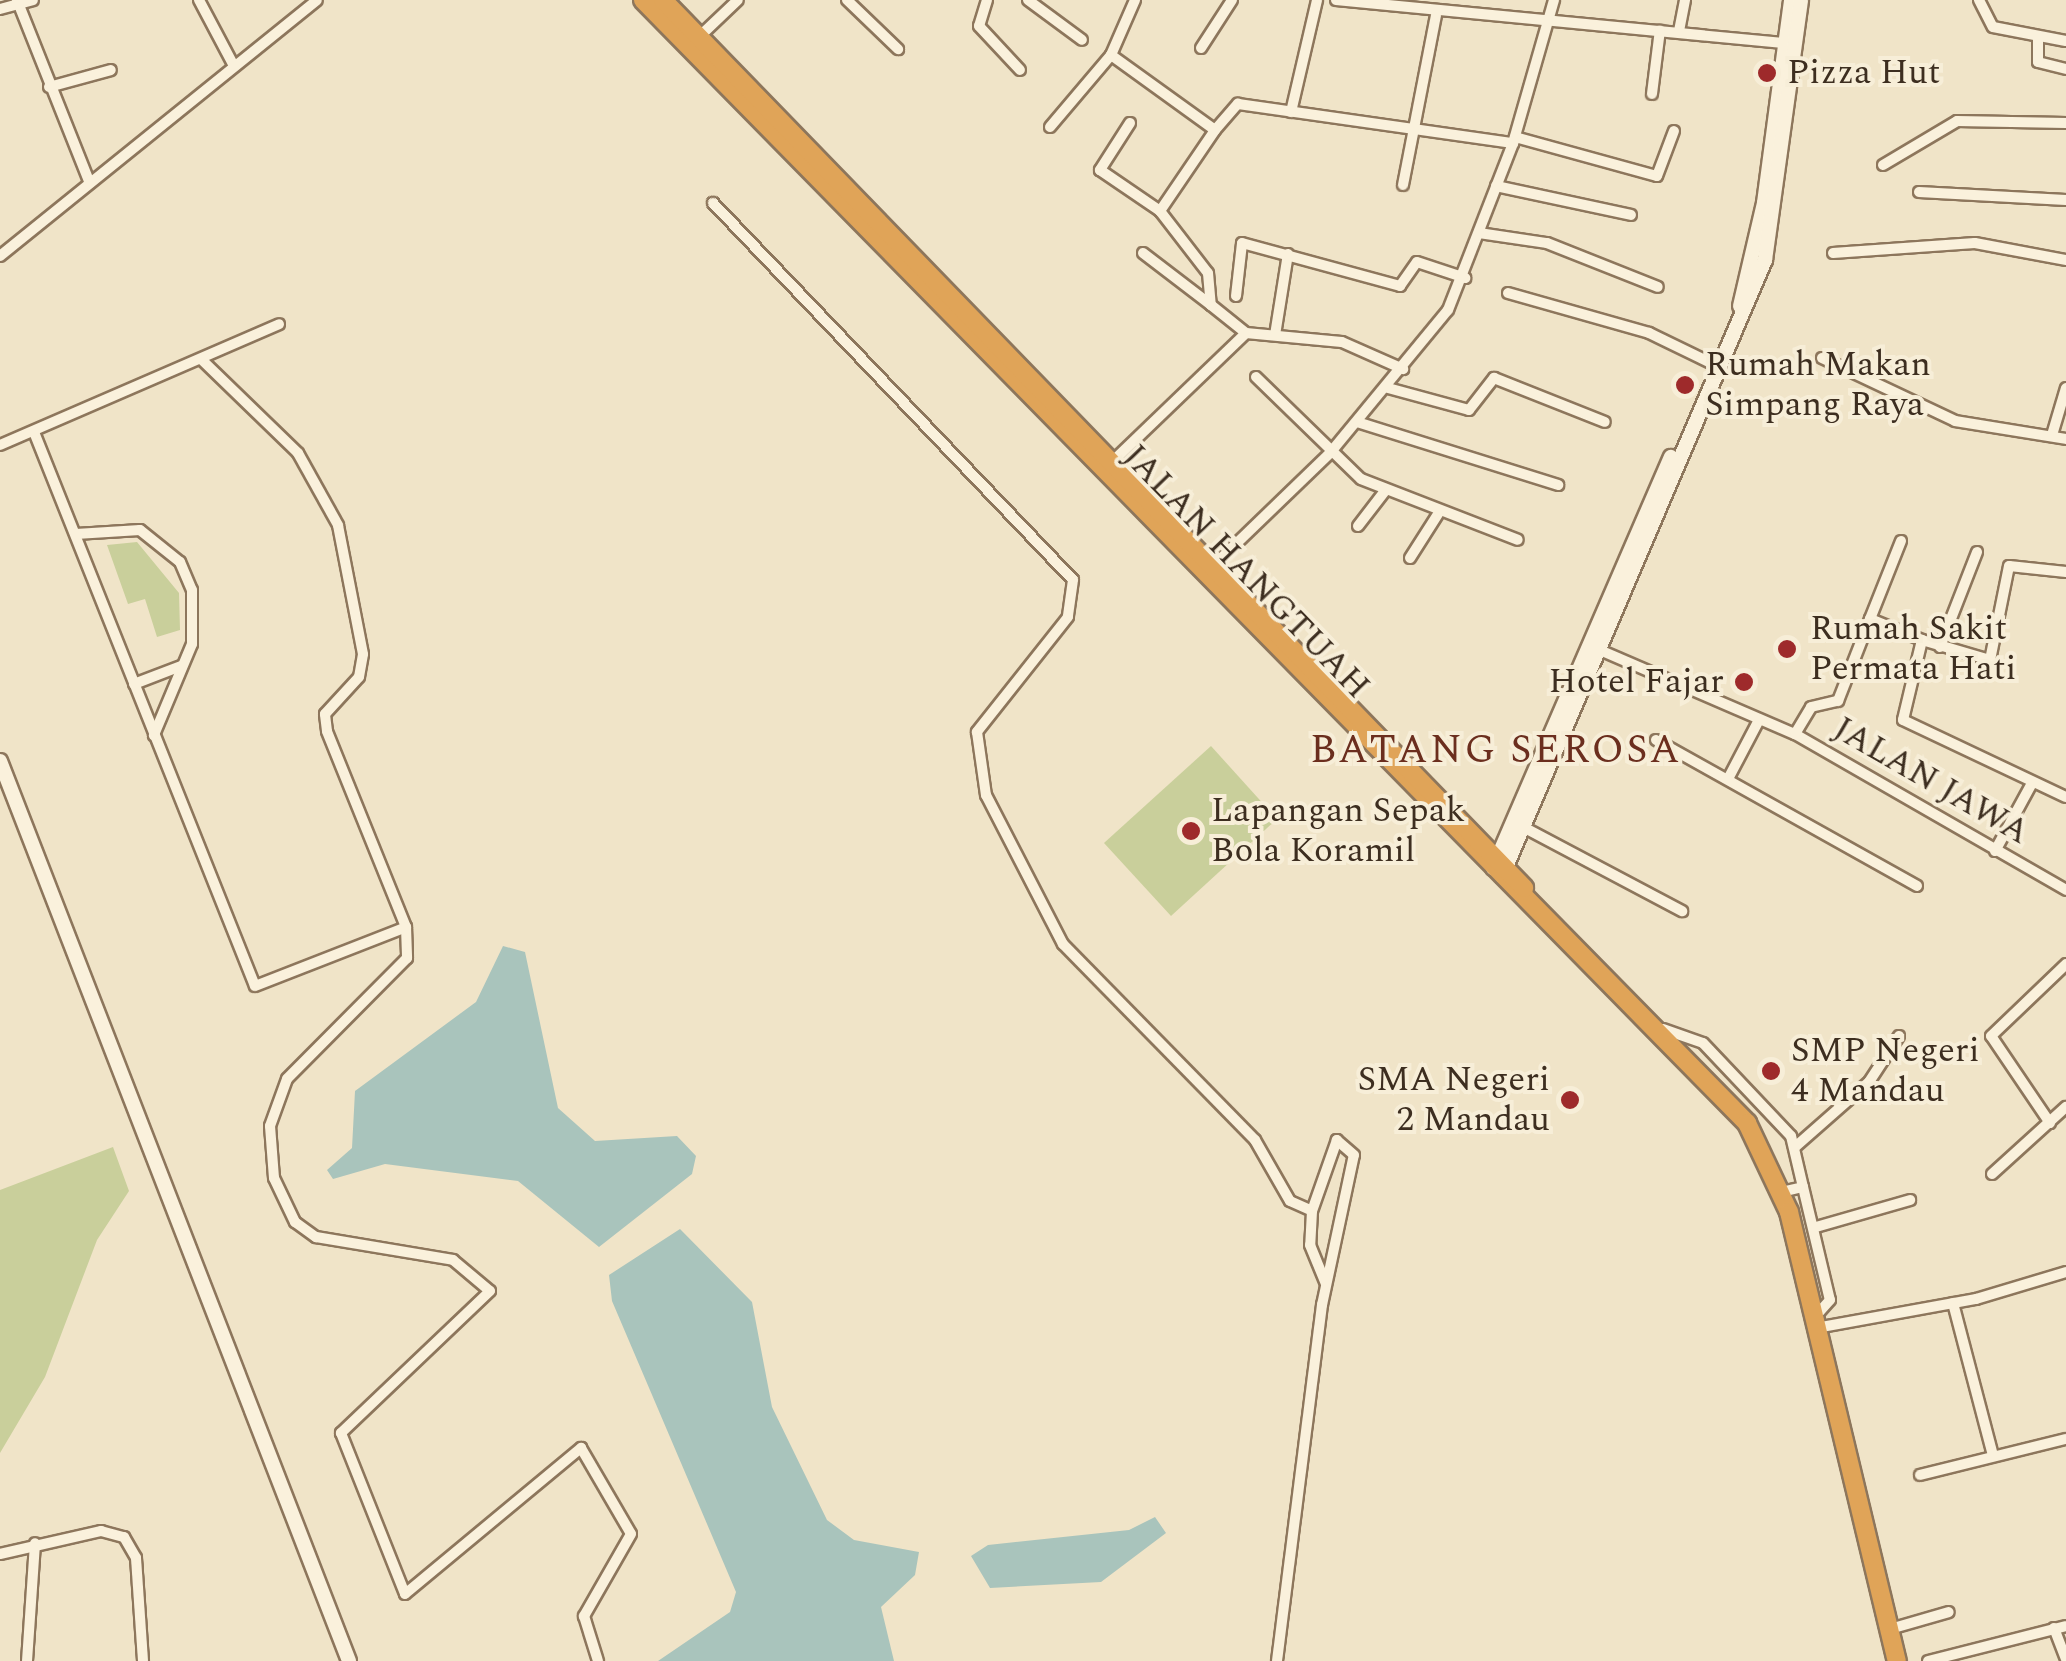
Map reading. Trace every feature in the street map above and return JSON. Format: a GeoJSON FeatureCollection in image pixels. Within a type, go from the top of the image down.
{"type":"FeatureCollection","features":[{"type":"Feature","properties":{"kind":"highway","name":"JALAN HANGTUAH"},"geometry":{"type":"LineString","coordinates":[[643,0],[757,105],[1111,463],[1292,657]]}},
{"type":"Feature","properties":{"kind":"highway","name":"JALAN HANGTUAH"},"geometry":{"type":"LineString","coordinates":[[663,0],[700,36],[757,105],[1292,657],[1662,1028],[1748,1122],[1781,1192],[1897,1661]]}},
{"type":"Feature","properties":{"kind":"street"},"geometry":{"type":"LineString","coordinates":[[0,8],[33,0]]}},
{"type":"Feature","properties":{"kind":"street"},"geometry":{"type":"LineString","coordinates":[[200,0],[234,66]]}},
{"type":"Feature","properties":{"kind":"street"},"geometry":{"type":"LineString","coordinates":[[0,256],[305,4],[317,0]]}},
{"type":"Feature","properties":{"kind":"street"},"geometry":{"type":"LineString","coordinates":[[700,36],[738,0]]}},
{"type":"Feature","properties":{"kind":"street"},"geometry":{"type":"LineString","coordinates":[[846,0],[898,49]]}},
{"type":"Feature","properties":{"kind":"street"},"geometry":{"type":"LineString","coordinates":[[987,0],[980,26],[1020,70]]}},
{"type":"Feature","properties":{"kind":"street"},"geometry":{"type":"LineString","coordinates":[[1028,0],[1082,40]]}},
{"type":"Feature","properties":{"kind":"street"},"geometry":{"type":"LineString","coordinates":[[1050,127],[1111,55],[1135,0]]}},
{"type":"Feature","properties":{"kind":"street"},"geometry":{"type":"LineString","coordinates":[[1202,48],[1232,0]]}},
{"type":"Feature","properties":{"kind":"street"},"geometry":{"type":"LineString","coordinates":[[1291,112],[1317,0]]}},
{"type":"Feature","properties":{"kind":"street"},"geometry":{"type":"LineString","coordinates":[[1336,0],[1436,15],[1554,18],[1786,42]]}},
{"type":"Feature","properties":{"kind":"street"},"geometry":{"type":"LineString","coordinates":[[1212,567],[1330,453],[1388,388],[1465,278],[1554,18],[1554,0]]}},
{"type":"Feature","properties":{"kind":"street"},"geometry":{"type":"LineString","coordinates":[[1679,31],[1685,0]]}},
{"type":"Feature","properties":{"kind":"street"},"geometry":{"type":"LineString","coordinates":[[1501,866],[1714,365],[1763,238],[1791,0]]}},
{"type":"Feature","properties":{"kind":"street"},"geometry":{"type":"LineString","coordinates":[[1501,866],[1525,828],[1576,693],[1602,651],[1747,314],[1801,0]]}},
{"type":"Feature","properties":{"kind":"street"},"geometry":{"type":"LineString","coordinates":[[1978,0],[1993,27],[2066,41]]}},
{"type":"Feature","properties":{"kind":"street"},"geometry":{"type":"LineString","coordinates":[[17,2],[90,182]]}},
{"type":"Feature","properties":{"kind":"street"},"geometry":{"type":"LineString","coordinates":[[1404,184],[1436,15]]}},
{"type":"Feature","properties":{"kind":"street"},"geometry":{"type":"LineString","coordinates":[[1652,94],[1660,30]]}},
{"type":"Feature","properties":{"kind":"street"},"geometry":{"type":"LineString","coordinates":[[2038,36],[2038,62],[2066,69]]}},
{"type":"Feature","properties":{"kind":"street"},"geometry":{"type":"LineString","coordinates":[[1111,55],[1215,130]]}},
{"type":"Feature","properties":{"kind":"street"},"geometry":{"type":"LineString","coordinates":[[49,87],[111,70]]}},
{"type":"Feature","properties":{"kind":"street"},"geometry":{"type":"LineString","coordinates":[[1160,210],[1235,104],[1514,140],[1658,176],[1674,131]]}},
{"type":"Feature","properties":{"kind":"street"},"geometry":{"type":"LineString","coordinates":[[1883,165],[1958,120],[2066,123]]}},
{"type":"Feature","properties":{"kind":"street"},"geometry":{"type":"LineString","coordinates":[[1130,124],[1100,170],[1160,210],[1208,273],[1211,305]]}},
{"type":"Feature","properties":{"kind":"street"},"geometry":{"type":"LineString","coordinates":[[1496,186],[1632,216]]}},
{"type":"Feature","properties":{"kind":"street"},"geometry":{"type":"LineString","coordinates":[[1918,192],[2066,200]]}},
{"type":"Feature","properties":{"kind":"street"},"geometry":{"type":"LineString","coordinates":[[713,203],[1073,580],[1068,618],[978,732],[986,796],[1064,944],[1245,1128],[1290,1202],[1312,1211]]}},
{"type":"Feature","properties":{"kind":"street"},"geometry":{"type":"LineString","coordinates":[[1479,233],[1547,243],[1658,287]]}},
{"type":"Feature","properties":{"kind":"street"},"geometry":{"type":"LineString","coordinates":[[1236,296],[1240,244],[1400,286],[1417,262],[1465,278]]}},
{"type":"Feature","properties":{"kind":"street"},"geometry":{"type":"LineString","coordinates":[[1832,253],[1975,244],[2066,260]]}},
{"type":"Feature","properties":{"kind":"street"},"geometry":{"type":"LineString","coordinates":[[1143,253],[1246,333],[1342,342],[1403,369]]}},
{"type":"Feature","properties":{"kind":"street"},"geometry":{"type":"LineString","coordinates":[[1276,335],[1288,254]]}},
{"type":"Feature","properties":{"kind":"street"},"geometry":{"type":"LineString","coordinates":[[1508,293],[1649,333],[1714,365]]}},
{"type":"Feature","properties":{"kind":"street"},"geometry":{"type":"LineString","coordinates":[[0,445],[279,324]]}},
{"type":"Feature","properties":{"kind":"street"},"geometry":{"type":"LineString","coordinates":[[1111,463],[1246,333]]}},
{"type":"Feature","properties":{"kind":"street"},"geometry":{"type":"LineString","coordinates":[[1822,358],[1954,421],[2066,439]]}},
{"type":"Feature","properties":{"kind":"street"},"geometry":{"type":"LineString","coordinates":[[202,360],[298,453],[338,525],[363,654],[359,678],[325,714],[326,730],[406,927],[407,958],[286,1078],[270,1126],[274,1178],[295,1222],[316,1237],[453,1260],[490,1291],[341,1433],[405,1594],[580,1448],[631,1534],[624,1561],[584,1616],[598,1661]]}},
{"type":"Feature","properties":{"kind":"street"},"geometry":{"type":"LineString","coordinates":[[1256,376],[1330,453],[1385,491],[1438,514],[1518,540]]}},
{"type":"Feature","properties":{"kind":"street"},"geometry":{"type":"LineString","coordinates":[[1388,388],[1469,410],[1494,378],[1606,422]]}},
{"type":"Feature","properties":{"kind":"street"},"geometry":{"type":"LineString","coordinates":[[2052,434],[2066,388]]}},
{"type":"Feature","properties":{"kind":"street"},"geometry":{"type":"LineString","coordinates":[[1358,422],[1558,485]]}},
{"type":"Feature","properties":{"kind":"street"},"geometry":{"type":"LineString","coordinates":[[34,432],[255,986],[406,927]]}},
{"type":"Feature","properties":{"kind":"street"},"geometry":{"type":"LineString","coordinates":[[1358,526],[1385,491]]}},
{"type":"Feature","properties":{"kind":"street"},"geometry":{"type":"LineString","coordinates":[[1410,558],[1438,514]]}},
{"type":"Feature","properties":{"kind":"street"},"geometry":{"type":"LineString","coordinates":[[76,534],[140,530],[180,562],[197,618],[154,735]]}},
{"type":"Feature","properties":{"kind":"street"},"geometry":{"type":"LineString","coordinates":[[1795,734],[1811,707],[1838,701],[1901,541]]}},
{"type":"Feature","properties":{"kind":"street"},"geometry":{"type":"LineString","coordinates":[[1940,647],[1977,552]]}},
{"type":"Feature","properties":{"kind":"street"},"geometry":{"type":"LineString","coordinates":[[1870,620],[1940,647],[1990,660],[2010,564],[2066,572]]}},
{"type":"Feature","properties":{"kind":"street"},"geometry":{"type":"LineString","coordinates":[[1922,640],[1906,726],[2066,797]]}},
{"type":"Feature","properties":{"kind":"street","name":"JALAN JAWA"},"geometry":{"type":"LineString","coordinates":[[1602,651],[1795,734],[2066,890]]}},
{"type":"Feature","properties":{"kind":"street"},"geometry":{"type":"LineString","coordinates":[[134,684],[181,666]]}},
{"type":"Feature","properties":{"kind":"street"},"geometry":{"type":"LineString","coordinates":[[1728,779],[1759,720]]}},
{"type":"Feature","properties":{"kind":"street"},"geometry":{"type":"LineString","coordinates":[[1656,740],[1916,886]]}},
{"type":"Feature","properties":{"kind":"street"},"geometry":{"type":"LineString","coordinates":[[0,761],[349,1661]]}},
{"type":"Feature","properties":{"kind":"street"},"geometry":{"type":"LineString","coordinates":[[1995,850],[2032,783]]}},
{"type":"Feature","properties":{"kind":"street"},"geometry":{"type":"LineString","coordinates":[[1525,828],[1682,912]]}},
{"type":"Feature","properties":{"kind":"street"},"geometry":{"type":"LineString","coordinates":[[2050,1123],[1991,1036],[2066,964]]}},
{"type":"Feature","properties":{"kind":"street"},"geometry":{"type":"LineString","coordinates":[[1662,1028],[1702,1044],[1795,1148],[1830,1300],[1814,1324]]}},
{"type":"Feature","properties":{"kind":"street"},"geometry":{"type":"LineString","coordinates":[[1795,1148],[1869,1082],[1898,1036]]}},
{"type":"Feature","properties":{"kind":"street"},"geometry":{"type":"LineString","coordinates":[[1992,1174],[2066,1108]]}},
{"type":"Feature","properties":{"kind":"street"},"geometry":{"type":"LineString","coordinates":[[1277,1661],[1326,1284],[1354,1155],[1344,1142],[1328,1148],[1312,1211],[1310,1245],[1326,1284]]}},
{"type":"Feature","properties":{"kind":"street"},"geometry":{"type":"LineString","coordinates":[[1781,1192],[1803,1187]]}},
{"type":"Feature","properties":{"kind":"street"},"geometry":{"type":"LineString","coordinates":[[1816,1227],[1910,1200]]}},
{"type":"Feature","properties":{"kind":"street"},"geometry":{"type":"LineString","coordinates":[[1814,1324],[1952,1303],[2066,1272]]}},
{"type":"Feature","properties":{"kind":"street"},"geometry":{"type":"LineString","coordinates":[[1952,1303],[1993,1455]]}},
{"type":"Feature","properties":{"kind":"street"},"geometry":{"type":"LineString","coordinates":[[1920,1475],[2066,1439]]}},
{"type":"Feature","properties":{"kind":"street"},"geometry":{"type":"LineString","coordinates":[[0,1554],[101,1530],[124,1537],[136,1558],[143,1661]]}},
{"type":"Feature","properties":{"kind":"street"},"geometry":{"type":"LineString","coordinates":[[27,1661],[35,1543]]}},
{"type":"Feature","properties":{"kind":"street"},"geometry":{"type":"LineString","coordinates":[[1890,1629],[1949,1612]]}},
{"type":"Feature","properties":{"kind":"street"},"geometry":{"type":"LineString","coordinates":[[1928,1661],[2015,1634],[2060,1627],[2066,1660]]}},
{"type":"Feature","properties":{"kind":"green space"},"geometry":{"type":"Polygon","coordinates":[[[137,542],[179,593],[180,630],[157,637],[145,599],[128,604],[107,545],[137,542]]]}},
{"type":"Feature","properties":{"kind":"green space","name":"Lapangan Sepak Bola Koramil"},"geometry":{"type":"Polygon","coordinates":[[[1211,746],[1277,819],[1171,916],[1104,843],[1211,746]]]}},
{"type":"Feature","properties":{"kind":"green space"},"geometry":{"type":"Polygon","coordinates":[[[113,1147],[129,1191],[97,1240],[45,1377],[0,1453],[0,1190],[113,1147]]]}},
{"type":"Feature","properties":{"kind":"water"},"geometry":{"type":"Polygon","coordinates":[[[503,946],[525,952],[558,1108],[595,1141],[677,1136],[696,1156],[692,1174],[599,1247],[518,1181],[385,1164],[333,1179],[327,1170],[352,1148],[355,1091],[476,1002],[503,946]]]}},
{"type":"Feature","properties":{"kind":"water"},"geometry":{"type":"Polygon","coordinates":[[[680,1229],[752,1302],[772,1407],[827,1520],[854,1540],[919,1552],[915,1575],[881,1607],[894,1661],[658,1661],[730,1612],[736,1592],[612,1301],[609,1275],[680,1229]]]}},
{"type":"Feature","properties":{"kind":"water"},"geometry":{"type":"Polygon","coordinates":[[[1155,1517],[1166,1533],[1101,1582],[990,1588],[971,1556],[988,1545],[1129,1530],[1155,1517]]]}},
{"type":"Feature","properties":{"kind":"place","name":"Pizza Hut"},"geometry":{"type":"Point","coordinates":[1767,73]}},
{"type":"Feature","properties":{"kind":"place","name":"Rumah Makan Simpang Raya"},"geometry":{"type":"Point","coordinates":[1685,385]}},
{"type":"Feature","properties":{"kind":"place","name":"Rumah Sakit Permata Hati"},"geometry":{"type":"Point","coordinates":[1787,649]}},
{"type":"Feature","properties":{"kind":"place","name":"Hotel Fajar"},"geometry":{"type":"Point","coordinates":[1744,682]}},
{"type":"Feature","properties":{"kind":"place","name":"Lapangan Sepak Bola Koramil"},"geometry":{"type":"Point","coordinates":[1191,831]}},
{"type":"Feature","properties":{"kind":"place","name":"SMP Negeri 4 Mandau"},"geometry":{"type":"Point","coordinates":[1771,1071]}},
{"type":"Feature","properties":{"kind":"place","name":"SMA Negeri 2 Mandau"},"geometry":{"type":"Point","coordinates":[1570,1100]}},
{"type":"Feature","properties":{"kind":"district","name":"BATANG SEROSA"},"geometry":{"type":"Point","coordinates":[1496,751]}}]}
